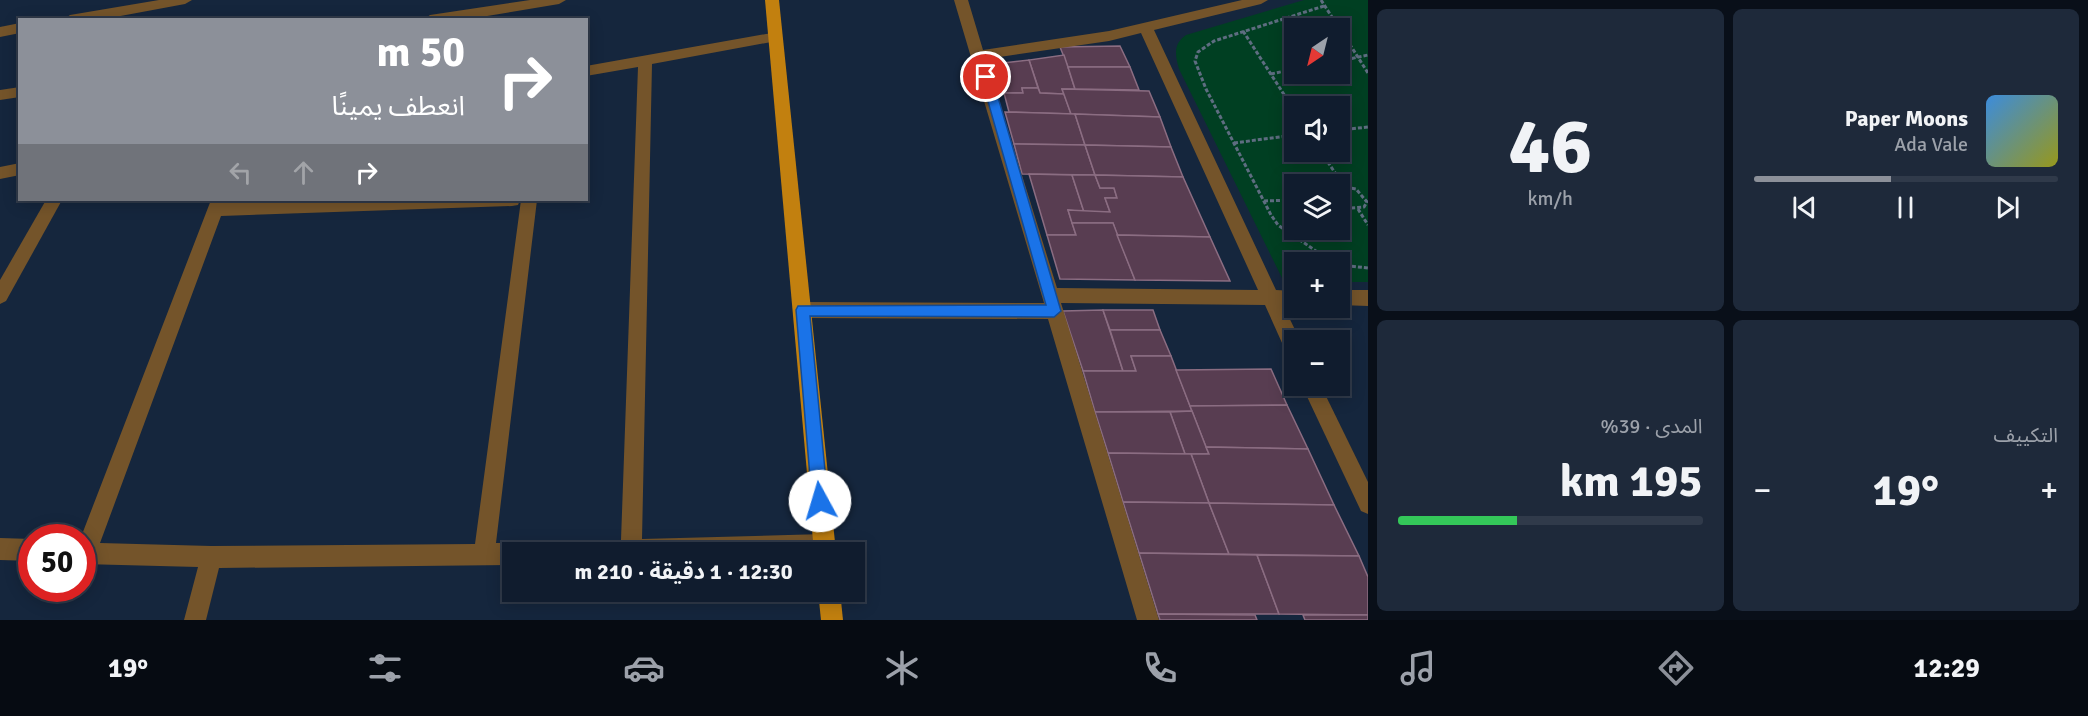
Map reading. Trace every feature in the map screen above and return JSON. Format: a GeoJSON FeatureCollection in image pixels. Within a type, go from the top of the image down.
{"type":"FeatureCollection","features":[{"type":"Feature","properties":{"kind":"main road"},"geometry":{"type":"LineString","coordinates":[[772,0],[824,542]]}},
{"type":"Feature","properties":{"kind":"main road"},"geometry":{"type":"LineString","coordinates":[[830,602],[832,620]]}},
{"type":"Feature","properties":{"kind":"street"},"geometry":{"type":"LineString","coordinates":[[82,18],[185,0]]}},
{"type":"Feature","properties":{"kind":"street"},"geometry":{"type":"LineString","coordinates":[[438,18],[464,11],[559,0]]}},
{"type":"Feature","properties":{"kind":"street"},"geometry":{"type":"LineString","coordinates":[[961,0],[980,55],[1148,620]]}},
{"type":"Feature","properties":{"kind":"street"},"geometry":{"type":"LineString","coordinates":[[980,55],[1146,29],[1261,0]]}},
{"type":"Feature","properties":{"kind":"street"},"geometry":{"type":"LineString","coordinates":[[0,32],[18,28]]}},
{"type":"Feature","properties":{"kind":"street"},"geometry":{"type":"LineString","coordinates":[[1146,29],[1286,330]]}},
{"type":"Feature","properties":{"kind":"street"},"geometry":{"type":"LineString","coordinates":[[588,71],[777,37]]}},
{"type":"Feature","properties":{"kind":"street"},"geometry":{"type":"LineString","coordinates":[[631,542],[645,61]]}},
{"type":"Feature","properties":{"kind":"street"},"geometry":{"type":"LineString","coordinates":[[0,95],[18,92]]}},
{"type":"Feature","properties":{"kind":"street"},"geometry":{"type":"LineString","coordinates":[[0,173],[18,170]]}},
{"type":"Feature","properties":{"kind":"street"},"geometry":{"type":"LineString","coordinates":[[0,296],[53,201]]}},
{"type":"Feature","properties":{"kind":"street"},"geometry":{"type":"LineString","coordinates":[[95,524],[217,205],[453,201]]}},
{"type":"Feature","properties":{"kind":"street"},"geometry":{"type":"LineString","coordinates":[[484,555],[529,201]]}},
{"type":"Feature","properties":{"kind":"street"},"geometry":{"type":"LineString","coordinates":[[803,310],[1284,297]]}},
{"type":"Feature","properties":{"kind":"street"},"geometry":{"type":"LineString","coordinates":[[1350,298],[1368,298]]}},
{"type":"Feature","properties":{"kind":"street"},"geometry":{"type":"LineString","coordinates":[[1317,396],[1367,499]]}},
{"type":"Feature","properties":{"kind":"street"},"geometry":{"type":"LineString","coordinates":[[0,549],[18,550]]}},
{"type":"Feature","properties":{"kind":"street"},"geometry":{"type":"LineString","coordinates":[[96,553],[212,557],[502,554]]}},
{"type":"Feature","properties":{"kind":"street"},"geometry":{"type":"LineString","coordinates":[[195,620],[212,557]]}},
{"type":"Feature","properties":{"kind":"path"},"geometry":{"type":"LineString","coordinates":[[1321,0],[1332,18]]}},
{"type":"Feature","properties":{"kind":"path"},"geometry":{"type":"LineString","coordinates":[[1311,252],[1278,225],[1206,89],[1195,61],[1198,52],[1205,46],[1243,31],[1324,6]]}},
{"type":"Feature","properties":{"kind":"path"},"geometry":{"type":"LineString","coordinates":[[1243,31],[1285,96]]}},
{"type":"Feature","properties":{"kind":"path"},"geometry":{"type":"LineString","coordinates":[[1350,45],[1368,73]]}},
{"type":"Feature","properties":{"kind":"path"},"geometry":{"type":"LineString","coordinates":[[1350,59],[1368,56]]}},
{"type":"Feature","properties":{"kind":"path"},"geometry":{"type":"LineString","coordinates":[[1270,74],[1284,71]]}},
{"type":"Feature","properties":{"kind":"path"},"geometry":{"type":"LineString","coordinates":[[1350,129],[1368,127]]}},
{"type":"Feature","properties":{"kind":"path"},"geometry":{"type":"LineString","coordinates":[[1234,143],[1284,136]]}},
{"type":"Feature","properties":{"kind":"path"},"geometry":{"type":"LineString","coordinates":[[1350,187],[1366,196],[1366,205],[1358,209]]}},
{"type":"Feature","properties":{"kind":"path"},"geometry":{"type":"LineString","coordinates":[[1264,201],[1284,200]]}},
{"type":"Feature","properties":{"kind":"path"},"geometry":{"type":"LineString","coordinates":[[1350,206],[1358,209],[1368,225]]}},
{"type":"Feature","properties":{"kind":"path"},"geometry":{"type":"LineString","coordinates":[[1350,266],[1368,268]]}},
{"type":"Feature","properties":{"kind":"green space"},"geometry":{"type":"Polygon","coordinates":[[[1304,0],[1368,0],[1368,282],[1350,282],[1350,252],[1284,252],[1284,282],[1179,69],[1176,50],[1182,38],[1304,0]]]}},
{"type":"Feature","properties":{"kind":"building"},"geometry":{"type":"Polygon","coordinates":[[[1120,46],[1130,67],[1068,67],[1060,47],[1120,46]]]}},
{"type":"Feature","properties":{"kind":"building"},"geometry":{"type":"Polygon","coordinates":[[[1064,55],[1075,89],[1062,89],[1064,94],[1040,93],[1029,60],[1064,55]]]}},
{"type":"Feature","properties":{"kind":"building"},"geometry":{"type":"Polygon","coordinates":[[[1029,60],[1038,88],[1022,88],[1023,93],[1004,93],[995,64],[1029,60]]]}},
{"type":"Feature","properties":{"kind":"building"},"geometry":{"type":"Polygon","coordinates":[[[1068,67],[1130,67],[1139,90],[1075,89],[1068,67]]]}},
{"type":"Feature","properties":{"kind":"building"},"geometry":{"type":"Polygon","coordinates":[[[1022,88],[1038,88],[1040,93],[1064,94],[1071,114],[1009,112],[1004,93],[1023,93],[1022,88]]]}},
{"type":"Feature","properties":{"kind":"building"},"geometry":{"type":"Polygon","coordinates":[[[1062,89],[1149,91],[1160,117],[1071,114],[1062,89]]]}},
{"type":"Feature","properties":{"kind":"building"},"geometry":{"type":"Polygon","coordinates":[[[1005,112],[1075,114],[1085,145],[1014,144],[1005,112]]]}},
{"type":"Feature","properties":{"kind":"building"},"geometry":{"type":"Polygon","coordinates":[[[1075,114],[1160,117],[1171,147],[1085,145],[1075,114]]]}},
{"type":"Feature","properties":{"kind":"building"},"geometry":{"type":"Polygon","coordinates":[[[1014,144],[1085,145],[1095,175],[1022,174],[1014,144]]]}},
{"type":"Feature","properties":{"kind":"building"},"geometry":{"type":"Polygon","coordinates":[[[1085,145],[1171,147],[1183,177],[1095,175],[1085,145]]]}},
{"type":"Feature","properties":{"kind":"building"},"geometry":{"type":"Polygon","coordinates":[[[1029,174],[1072,175],[1084,212],[1068,210],[1076,235],[1047,235],[1029,174]]]}},
{"type":"Feature","properties":{"kind":"building"},"geometry":{"type":"Polygon","coordinates":[[[1072,175],[1095,175],[1100,188],[1114,188],[1117,198],[1105,198],[1110,212],[1084,212],[1072,175]]]}},
{"type":"Feature","properties":{"kind":"building"},"geometry":{"type":"Polygon","coordinates":[[[1095,175],[1183,177],[1210,237],[1117,235],[1113,223],[1072,223],[1068,210],[1110,212],[1105,198],[1117,198],[1114,188],[1100,188],[1095,175]]]}},
{"type":"Feature","properties":{"kind":"building"},"geometry":{"type":"Polygon","coordinates":[[[1072,223],[1113,223],[1135,280],[1060,279],[1047,235],[1076,235],[1072,223]]]}},
{"type":"Feature","properties":{"kind":"building"},"geometry":{"type":"Polygon","coordinates":[[[1117,235],[1210,237],[1230,281],[1135,280],[1117,235]]]}},
{"type":"Feature","properties":{"kind":"building"},"geometry":{"type":"Polygon","coordinates":[[[1103,310],[1123,371],[1083,371],[1063,311],[1103,310]]]}},
{"type":"Feature","properties":{"kind":"building"},"geometry":{"type":"Polygon","coordinates":[[[1103,310],[1153,310],[1160,330],[1110,330],[1103,310]]]}},
{"type":"Feature","properties":{"kind":"building"},"geometry":{"type":"Polygon","coordinates":[[[1110,330],[1160,330],[1171,356],[1131,356],[1136,371],[1123,371],[1110,330]]]}},
{"type":"Feature","properties":{"kind":"building"},"geometry":{"type":"Polygon","coordinates":[[[1131,356],[1171,356],[1192,411],[1095,412],[1083,371],[1136,371],[1131,356]]]}},
{"type":"Feature","properties":{"kind":"building"},"geometry":{"type":"Polygon","coordinates":[[[1271,369],[1287,405],[1190,406],[1176,370],[1271,369]]]}},
{"type":"Feature","properties":{"kind":"building"},"geometry":{"type":"Polygon","coordinates":[[[1287,405],[1308,449],[1206,447],[1190,406],[1287,405]]]}},
{"type":"Feature","properties":{"kind":"building"},"geometry":{"type":"Polygon","coordinates":[[[1192,411],[1209,454],[1185,454],[1170,412],[1192,411]]]}},
{"type":"Feature","properties":{"kind":"building"},"geometry":{"type":"Polygon","coordinates":[[[1095,412],[1170,412],[1185,454],[1108,453],[1095,412]]]}},
{"type":"Feature","properties":{"kind":"building"},"geometry":{"type":"Polygon","coordinates":[[[1206,447],[1308,449],[1334,505],[1209,503],[1191,454],[1209,454],[1206,447]]]}},
{"type":"Feature","properties":{"kind":"building"},"geometry":{"type":"Polygon","coordinates":[[[1108,453],[1191,454],[1209,503],[1123,502],[1108,453]]]}},
{"type":"Feature","properties":{"kind":"building"},"geometry":{"type":"Polygon","coordinates":[[[1123,502],[1209,503],[1229,554],[1139,553],[1123,502]]]}},
{"type":"Feature","properties":{"kind":"building"},"geometry":{"type":"Polygon","coordinates":[[[1209,503],[1334,505],[1359,556],[1229,554],[1209,503]]]}},
{"type":"Feature","properties":{"kind":"building"},"geometry":{"type":"Polygon","coordinates":[[[1139,553],[1257,555],[1279,614],[1158,614],[1139,553]]]}},
{"type":"Feature","properties":{"kind":"building"},"geometry":{"type":"Polygon","coordinates":[[[1257,555],[1359,556],[1368,577],[1368,615],[1279,614],[1257,555]]]}},
{"type":"Feature","properties":{"kind":"building"},"geometry":{"type":"Polygon","coordinates":[[[1158,614],[1255,615],[1257,620],[1160,620],[1158,614]]]}},
{"type":"Feature","properties":{"kind":"building"},"geometry":{"type":"Polygon","coordinates":[[[1303,615],[1368,615],[1368,620],[1305,620],[1303,615]]]}},
{"type":"Feature","properties":{"kind":"route"},"geometry":{"type":"LineString","coordinates":[[820,501],[803,310],[1054,311],[986,77]]}}]}
